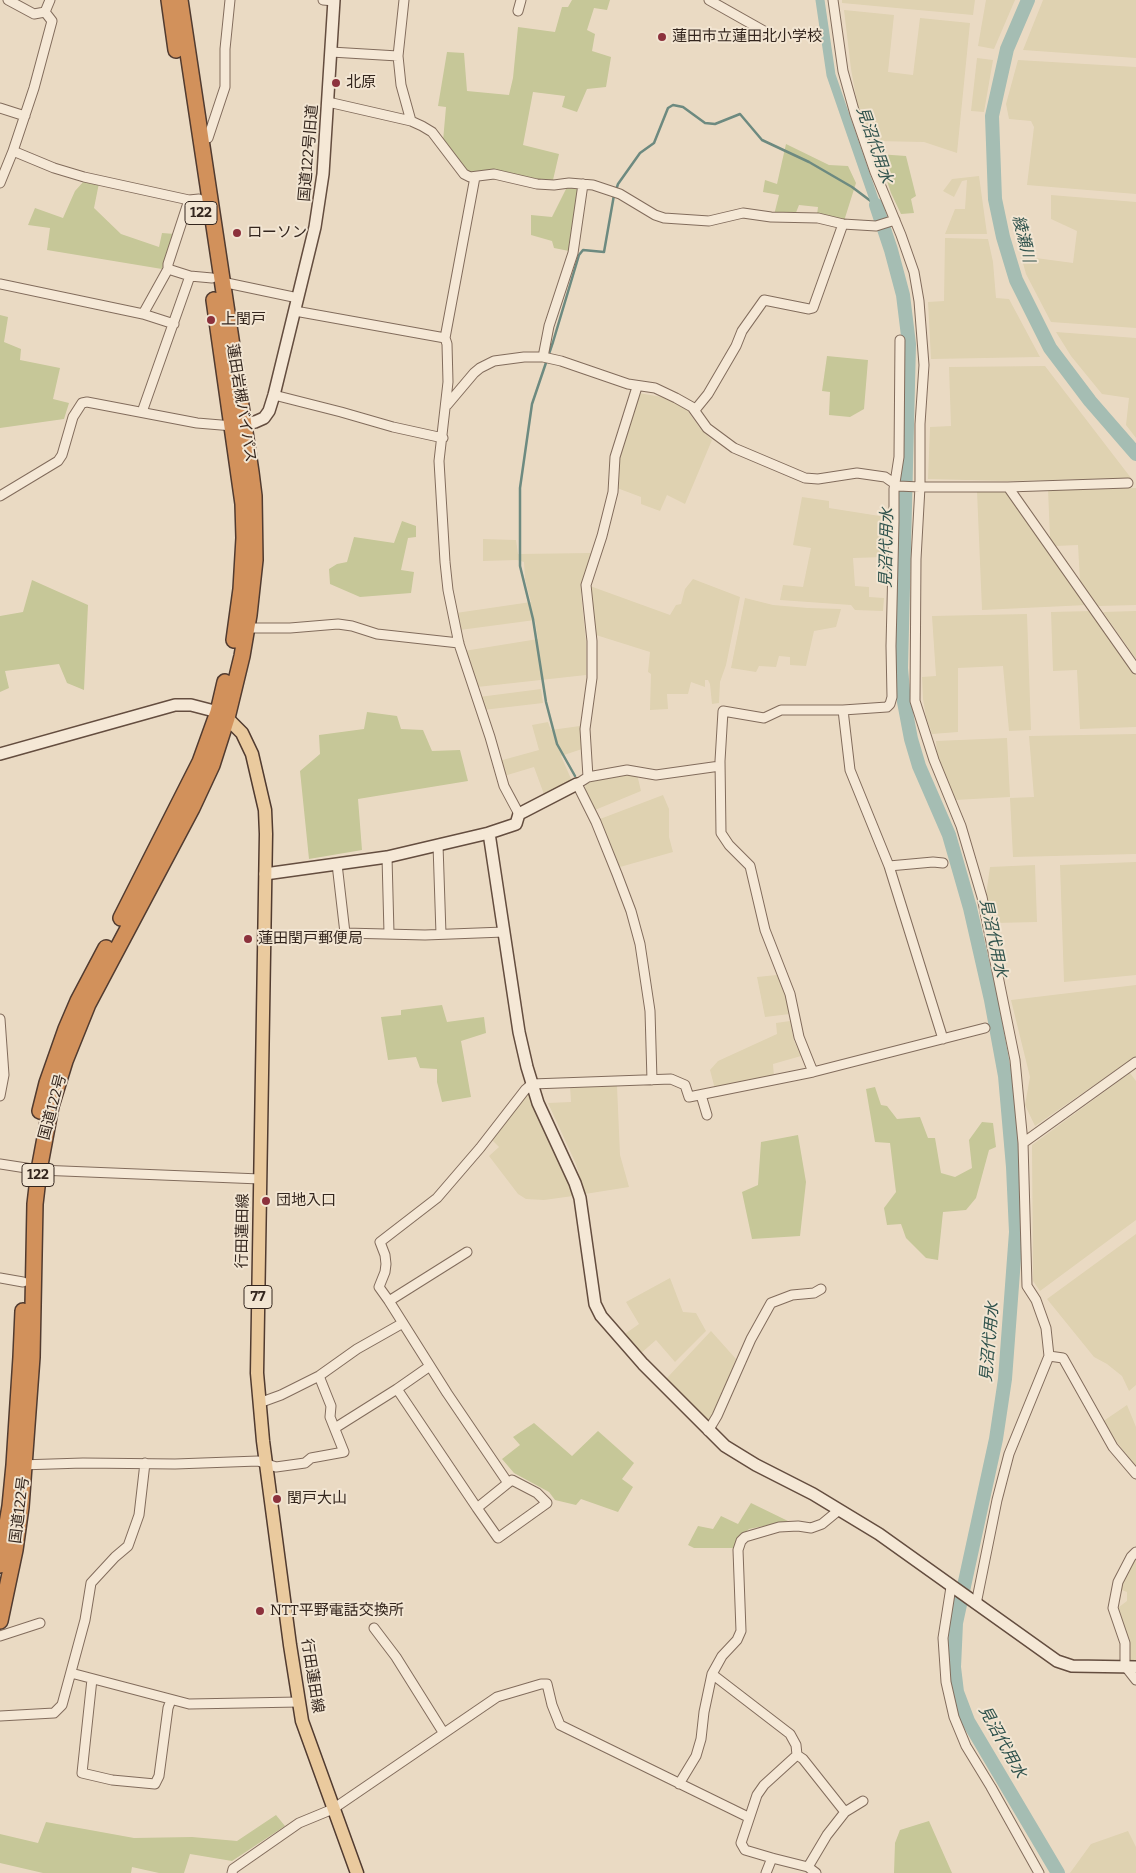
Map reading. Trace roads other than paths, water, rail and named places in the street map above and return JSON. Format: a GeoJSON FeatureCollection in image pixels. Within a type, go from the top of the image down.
{"type":"FeatureCollection","features":[{"type":"Feature","properties":{"kind":"highway","name":"蓮田岩槻バイパス"},"geometry":{"type":"LineString","coordinates":[[169,0],[194,200],[217,280]]}},
{"type":"Feature","properties":{"kind":"highway","name":"蓮田岩槻バイパス"},"geometry":{"type":"LineString","coordinates":[[180,0],[217,280],[239,425],[254,496],[255,560],[247,628],[223,715]]}},
{"type":"Feature","properties":{"kind":"highway","name":"蓮田岩槻バイパス"},"geometry":{"type":"LineString","coordinates":[[223,715],[241,590],[243,504],[239,425]]}},
{"type":"Feature","properties":{"kind":"highway","name":"国道122号"},"geometry":{"type":"LineString","coordinates":[[0,1565],[10,1506],[20,1465],[32,1357],[34,1134],[47,1083],[66,1028],[78,1001],[196,772],[223,715]]}},
{"type":"Feature","properties":{"kind":"highway","name":"国道122号"},"geometry":{"type":"LineString","coordinates":[[0,1621],[17,1533],[24,1228],[33,1169]]}},
{"type":"Feature","properties":{"kind":"main road","name":"行田蓮田線"},"geometry":{"type":"LineString","coordinates":[[223,715],[245,738],[254,762],[265,810],[257,1372],[259,1403],[299,1702],[306,1735],[357,1873]]}},
{"type":"Feature","properties":{"kind":"street"},"geometry":{"type":"LineString","coordinates":[[8,0],[34,14],[45,12]]}},
{"type":"Feature","properties":{"kind":"street"},"geometry":{"type":"LineString","coordinates":[[45,12],[50,0]]}},
{"type":"Feature","properties":{"kind":"street"},"geometry":{"type":"LineString","coordinates":[[200,140],[208,138],[225,87],[225,48],[230,0]]}},
{"type":"Feature","properties":{"kind":"street","name":"国道122号旧道"},"geometry":{"type":"LineString","coordinates":[[239,425],[264,418],[269,411],[298,298],[319,205],[331,52],[330,0]]}},
{"type":"Feature","properties":{"kind":"street"},"geometry":{"type":"LineString","coordinates":[[404,0],[398,56],[401,84],[411,121]]}},
{"type":"Feature","properties":{"kind":"street"},"geometry":{"type":"LineString","coordinates":[[518,11],[521,0]]}},
{"type":"Feature","properties":{"kind":"street"},"geometry":{"type":"LineString","coordinates":[[709,0],[764,31]]}},
{"type":"Feature","properties":{"kind":"street"},"geometry":{"type":"LineString","coordinates":[[832,0],[843,71],[855,114],[892,221],[914,272],[922,330],[924,365],[920,424],[920,487],[916,568],[915,701],[934,760],[961,826],[982,897],[1015,1060],[1023,1143],[1027,1286],[1036,1300],[1046,1328],[1049,1356],[1009,1454],[974,1603]]}},
{"type":"Feature","properties":{"kind":"street"},"geometry":{"type":"LineString","coordinates":[[0,184],[25,116],[52,21],[45,12]]}},
{"type":"Feature","properties":{"kind":"street"},"geometry":{"type":"LineString","coordinates":[[331,52],[398,56]]}},
{"type":"Feature","properties":{"kind":"street"},"geometry":{"type":"LineString","coordinates":[[328,102],[411,121],[432,132],[464,174],[470,177],[494,174],[536,184],[583,184],[604,188],[620,194],[655,215],[664,218],[709,221],[742,213],[771,218],[818,218],[843,224],[880,226],[892,221]]}},
{"type":"Feature","properties":{"kind":"street"},"geometry":{"type":"LineString","coordinates":[[0,108],[25,116]]}},
{"type":"Feature","properties":{"kind":"street"},"geometry":{"type":"LineString","coordinates":[[13,151],[54,168],[194,200],[168,264],[168,269],[143,314]]}},
{"type":"Feature","properties":{"kind":"street"},"geometry":{"type":"LineString","coordinates":[[265,874],[386,857],[516,824],[519,814],[504,786],[459,642],[448,590],[445,562],[439,461],[448,382],[447,344],[445,338],[475,177]]}},
{"type":"Feature","properties":{"kind":"street"},"geometry":{"type":"LineString","coordinates":[[543,357],[550,326],[573,253],[583,184]]}},
{"type":"Feature","properties":{"kind":"street"},"geometry":{"type":"LineString","coordinates":[[695,410],[708,394],[736,346],[742,331],[764,300],[809,309],[813,308],[843,224]]}},
{"type":"Feature","properties":{"kind":"street"},"geometry":{"type":"LineString","coordinates":[[168,269],[190,276],[298,298]]}},
{"type":"Feature","properties":{"kind":"street"},"geometry":{"type":"LineString","coordinates":[[142,412],[190,276]]}},
{"type":"Feature","properties":{"kind":"street"},"geometry":{"type":"LineString","coordinates":[[0,284],[143,314],[174,324]]}},
{"type":"Feature","properties":{"kind":"street"},"geometry":{"type":"LineString","coordinates":[[295,310],[445,338]]}},
{"type":"Feature","properties":{"kind":"street"},"geometry":{"type":"LineString","coordinates":[[813,1072],[799,1037],[790,994],[765,930],[750,866],[729,845],[721,833],[720,766],[723,711],[764,718],[781,710],[843,710],[887,706],[890,704],[896,485],[899,457],[900,340]]}},
{"type":"Feature","properties":{"kind":"street"},"geometry":{"type":"LineString","coordinates":[[446,405],[474,373],[494,361],[543,357],[637,386],[655,388],[695,410],[707,428],[734,448],[805,478],[818,479],[857,473],[885,476],[896,485],[920,487],[1008,487],[1128,483]]}},
{"type":"Feature","properties":{"kind":"street"},"geometry":{"type":"LineString","coordinates":[[588,777],[585,729],[592,678],[592,650],[586,585],[601,540],[613,492],[615,457],[637,386]]}},
{"type":"Feature","properties":{"kind":"street"},"geometry":{"type":"LineString","coordinates":[[274,395],[393,427],[443,438]]}},
{"type":"Feature","properties":{"kind":"street"},"geometry":{"type":"LineString","coordinates":[[0,496],[58,461],[62,455],[73,417],[82,403],[87,402],[197,423],[239,425]]}},
{"type":"Feature","properties":{"kind":"street"},"geometry":{"type":"LineString","coordinates":[[1008,487],[1136,669]]}},
{"type":"Feature","properties":{"kind":"street"},"geometry":{"type":"LineString","coordinates":[[247,628],[290,628],[338,624],[352,626],[377,634],[459,642]]}},
{"type":"Feature","properties":{"kind":"street"},"geometry":{"type":"LineString","coordinates":[[0,754],[175,705],[191,705],[223,715]]}},
{"type":"Feature","properties":{"kind":"street"},"geometry":{"type":"LineString","coordinates":[[843,710],[850,770],[890,866],[943,1039]]}},
{"type":"Feature","properties":{"kind":"street"},"geometry":{"type":"LineString","coordinates":[[519,814],[588,777],[627,770],[656,775],[720,766]]}},
{"type":"Feature","properties":{"kind":"street"},"geometry":{"type":"LineString","coordinates":[[577,784],[596,822],[617,874],[631,911],[640,944],[650,1011],[652,1080]]}},
{"type":"Feature","properties":{"kind":"street"},"geometry":{"type":"LineString","coordinates":[[489,832],[519,1032],[538,1103],[580,1198],[595,1304],[601,1316],[643,1364],[725,1446],[879,1534],[952,1588],[1057,1661],[1072,1666],[1130,1666]]}},
{"type":"Feature","properties":{"kind":"street"},"geometry":{"type":"LineString","coordinates":[[438,845],[441,934]]}},
{"type":"Feature","properties":{"kind":"street"},"geometry":{"type":"LineString","coordinates":[[386,857],[389,933]]}},
{"type":"Feature","properties":{"kind":"street"},"geometry":{"type":"LineString","coordinates":[[890,866],[943,862]]}},
{"type":"Feature","properties":{"kind":"street"},"geometry":{"type":"LineString","coordinates":[[338,864],[345,933],[441,934],[504,932]]}},
{"type":"Feature","properties":{"kind":"street"},"geometry":{"type":"LineString","coordinates":[[0,1020],[4,1075],[0,1096]]}},
{"type":"Feature","properties":{"kind":"street"},"geometry":{"type":"LineString","coordinates":[[508,1483],[380,1287],[386,1264],[380,1242],[437,1198],[480,1148],[525,1090],[532,1084],[672,1079],[685,1085],[689,1097],[813,1072],[985,1028]]}},
{"type":"Feature","properties":{"kind":"street"},"geometry":{"type":"LineString","coordinates":[[1023,1143],[1135,1065]]}},
{"type":"Feature","properties":{"kind":"street"},"geometry":{"type":"LineString","coordinates":[[701,1095],[707,1115]]}},
{"type":"Feature","properties":{"kind":"street"},"geometry":{"type":"LineString","coordinates":[[0,1164],[33,1169],[260,1179]]}},
{"type":"Feature","properties":{"kind":"street"},"geometry":{"type":"LineString","coordinates":[[389,1301],[466,1252]]}},
{"type":"Feature","properties":{"kind":"street"},"geometry":{"type":"LineString","coordinates":[[0,1278],[23,1282]]}},
{"type":"Feature","properties":{"kind":"street"},"geometry":{"type":"LineString","coordinates":[[708,1431],[718,1416],[751,1339],[771,1303],[792,1296],[814,1293],[821,1288]]}},
{"type":"Feature","properties":{"kind":"street"},"geometry":{"type":"LineString","coordinates":[[259,1403],[282,1395],[319,1376],[357,1349],[403,1323]]}},
{"type":"Feature","properties":{"kind":"street"},"geometry":{"type":"LineString","coordinates":[[1049,1356],[1063,1358],[1113,1447],[1136,1474]]}},
{"type":"Feature","properties":{"kind":"street"},"geometry":{"type":"LineString","coordinates":[[335,1428],[430,1366]]}},
{"type":"Feature","properties":{"kind":"street"},"geometry":{"type":"LineString","coordinates":[[20,1465],[258,1462],[276,1467],[306,1463],[311,1458],[344,1452],[330,1417],[331,1406],[319,1376]]}},
{"type":"Feature","properties":{"kind":"street"},"geometry":{"type":"LineString","coordinates":[[397,1389],[498,1538],[546,1503],[536,1493],[512,1480],[478,1508]]}},
{"type":"Feature","properties":{"kind":"street"},"geometry":{"type":"LineString","coordinates":[[0,1716],[54,1713],[62,1705],[85,1620],[91,1583],[108,1563],[128,1546],[139,1515],[145,1463]]}},
{"type":"Feature","properties":{"kind":"street"},"geometry":{"type":"LineString","coordinates":[[679,1784],[696,1756],[701,1739],[704,1712],[712,1674],[722,1656],[737,1640],[742,1631],[738,1550],[741,1541],[745,1537],[779,1527],[798,1526],[811,1528],[822,1524],[839,1510]]}},
{"type":"Feature","properties":{"kind":"street"},"geometry":{"type":"LineString","coordinates":[[1136,1552],[1131,1557],[1118,1582],[1113,1608],[1136,1680]]}},
{"type":"Feature","properties":{"kind":"street"},"geometry":{"type":"LineString","coordinates":[[952,1588],[946,1612],[944,1638],[946,1682],[954,1717],[966,1746],[991,1786],[1039,1873]]}},
{"type":"Feature","properties":{"kind":"street"},"geometry":{"type":"LineString","coordinates":[[0,1636],[40,1623]]}},
{"type":"Feature","properties":{"kind":"street"},"geometry":{"type":"LineString","coordinates":[[374,1628],[396,1657],[443,1732]]}},
{"type":"Feature","properties":{"kind":"street"},"geometry":{"type":"LineString","coordinates":[[71,1673],[189,1704],[299,1702]]}},
{"type":"Feature","properties":{"kind":"street"},"geometry":{"type":"LineString","coordinates":[[712,1674],[790,1734],[796,1746],[796,1755],[764,1785],[757,1795],[748,1817],[741,1843],[745,1850],[808,1867],[816,1873]]}},
{"type":"Feature","properties":{"kind":"street"},"geometry":{"type":"LineString","coordinates":[[92,1679],[82,1773],[112,1780],[155,1784],[159,1776],[168,1708],[171,1700]]}},
{"type":"Feature","properties":{"kind":"street"},"geometry":{"type":"LineString","coordinates":[[232,1873],[233,1869],[298,1822],[333,1809],[386,1775],[443,1732],[497,1697],[540,1684],[546,1684],[560,1725],[748,1817]]}},
{"type":"Feature","properties":{"kind":"street"},"geometry":{"type":"LineString","coordinates":[[796,1755],[803,1759],[845,1812]]}},
{"type":"Feature","properties":{"kind":"street"},"geometry":{"type":"LineString","coordinates":[[808,1867],[827,1835],[845,1812],[863,1801]]}},
{"type":"Feature","properties":{"kind":"street"},"geometry":{"type":"LineString","coordinates":[[766,1873],[772,1858]]}},
{"type":"Feature","properties":{"kind":"waterway","name":"見沼代用水"},"geometry":{"type":"LineString","coordinates":[[820,0],[831,75],[876,205]]}},
{"type":"Feature","properties":{"kind":"waterway","name":"綾瀬川"},"geometry":{"type":"LineString","coordinates":[[1028,0],[1007,49],[992,116],[995,199],[1003,237],[1016,280],[1050,348],[1090,401],[1136,454]]}},
{"type":"Feature","properties":{"kind":"waterway"},"geometry":{"type":"LineString","coordinates":[[616,190],[618,184],[640,153],[654,143],[668,108],[673,105],[683,107],[705,123],[715,124],[740,114],[762,140],[809,162],[852,187],[876,205]]}},
{"type":"Feature","properties":{"kind":"waterway"},"geometry":{"type":"LineString","coordinates":[[575,776],[557,744],[546,702],[533,619],[520,566],[520,488],[532,404],[579,255],[583,250],[604,252],[614,195]]}},
{"type":"Feature","properties":{"kind":"waterway","name":"見沼代用水"},"geometry":{"type":"LineString","coordinates":[[876,205],[903,295],[909,344],[901,668],[904,702],[911,739],[919,766],[949,835],[970,908],[991,1000],[1005,1076],[1013,1167],[1016,1232],[1005,1379],[996,1439],[956,1623],[954,1667],[957,1692],[968,1721],[1058,1873]]}},
{"type":"Feature","properties":{"kind":"place","name":"蓮田市立蓮田北小学校"},"geometry":{"type":"Point","coordinates":[662,37]}},
{"type":"Feature","properties":{"kind":"place","name":"北原"},"geometry":{"type":"Point","coordinates":[336,83]}},
{"type":"Feature","properties":{"kind":"place","name":"ローソン"},"geometry":{"type":"Point","coordinates":[237,233]}},
{"type":"Feature","properties":{"kind":"place","name":"上閏戸"},"geometry":{"type":"Point","coordinates":[211,320]}},
{"type":"Feature","properties":{"kind":"place","name":"蓮田閏戸郵便局"},"geometry":{"type":"Point","coordinates":[248,939]}},
{"type":"Feature","properties":{"kind":"place","name":"団地入口"},"geometry":{"type":"Point","coordinates":[266,1201]}},
{"type":"Feature","properties":{"kind":"place","name":"閏戸大山"},"geometry":{"type":"Point","coordinates":[277,1499]}},
{"type":"Feature","properties":{"kind":"place","name":"NTT平野電話交換所"},"geometry":{"type":"Point","coordinates":[260,1611]}}]}
